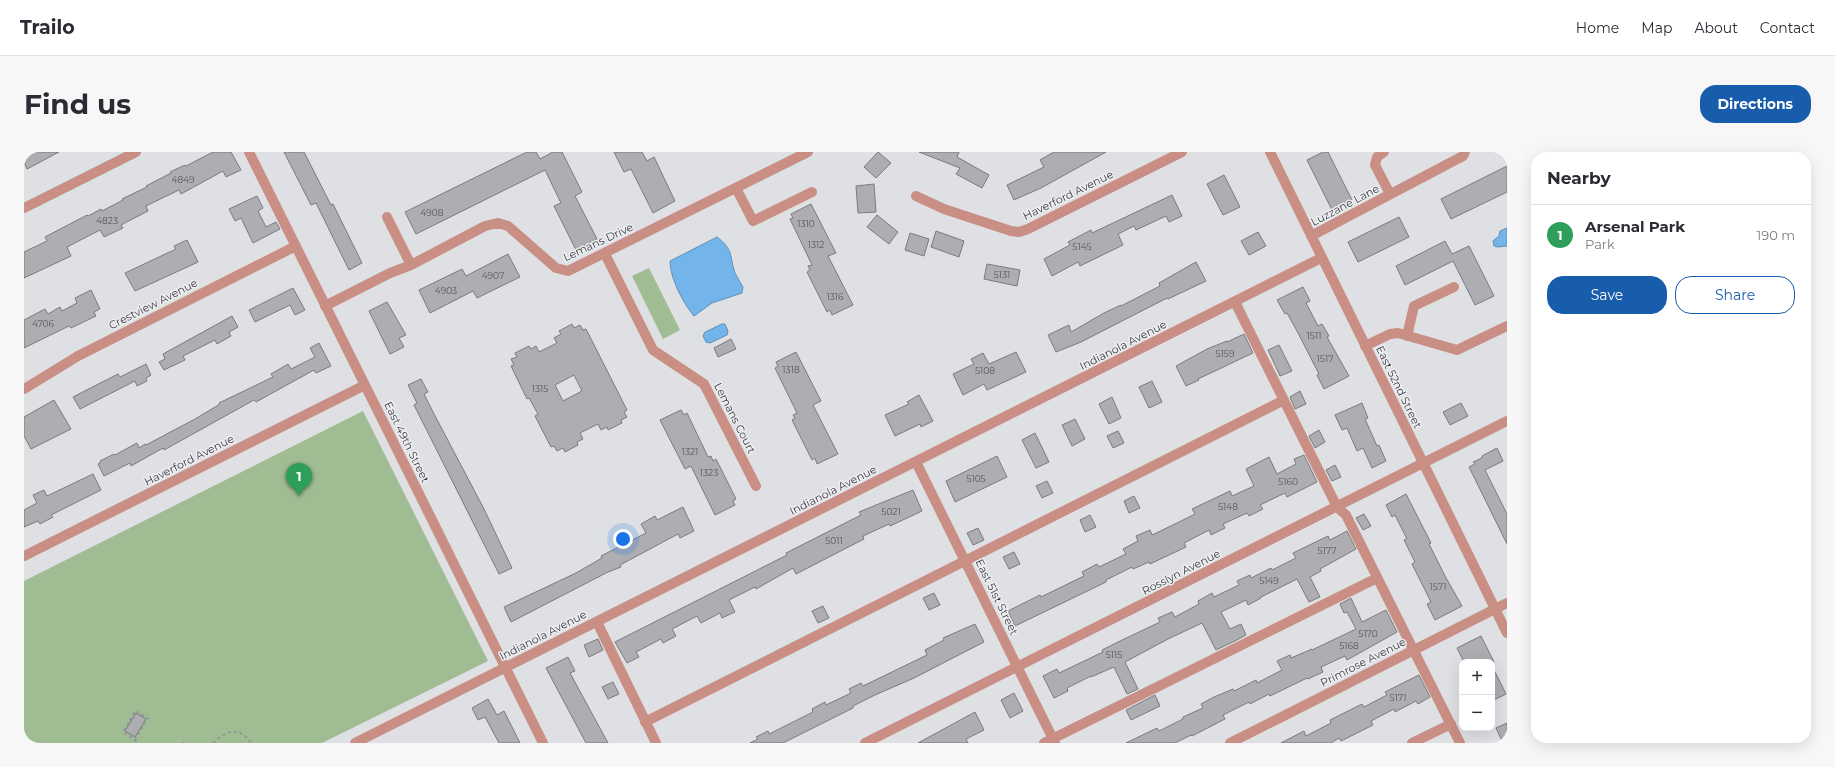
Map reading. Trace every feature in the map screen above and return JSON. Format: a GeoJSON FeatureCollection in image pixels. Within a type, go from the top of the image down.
{"type":"FeatureCollection","features":[{"type":"Feature","properties":{"kind":"street"},"geometry":{"type":"LineString","coordinates":[[24,208],[136,152]]}},
{"type":"Feature","properties":{"kind":"street","name":"East 49th Street"},"geometry":{"type":"LineString","coordinates":[[249,152],[543,743]]}},
{"type":"Feature","properties":{"kind":"street","name":"Lemans Drive"},"geometry":{"type":"LineString","coordinates":[[412,265],[485,226],[496,224],[508,226],[556,268],[564,272],[571,271],[808,152]]}},
{"type":"Feature","properties":{"kind":"street","name":"Haverford Avenue"},"geometry":{"type":"LineString","coordinates":[[916,196],[944,209],[1011,231],[1019,232],[1028,229],[1182,152]]}},
{"type":"Feature","properties":{"kind":"street","name":"East 52nd Street"},"geometry":{"type":"LineString","coordinates":[[1270,152],[1507,633]]}},
{"type":"Feature","properties":{"kind":"street","name":"Luzzane Lane"},"geometry":{"type":"LineString","coordinates":[[1384,152],[1377,157],[1375,165],[1390,194]]}},
{"type":"Feature","properties":{"kind":"street","name":"Luzzane Lane"},"geometry":{"type":"LineString","coordinates":[[1311,236],[1463,156],[1465,152]]}},
{"type":"Feature","properties":{"kind":"street"},"geometry":{"type":"LineString","coordinates":[[736,188],[753,220],[812,192]]}},
{"type":"Feature","properties":{"kind":"street"},"geometry":{"type":"LineString","coordinates":[[325,306],[390,273],[412,265],[387,217]]}},
{"type":"Feature","properties":{"kind":"street","name":"Crestview Avenue"},"geometry":{"type":"LineString","coordinates":[[24,388],[78,356],[296,246]]}},
{"type":"Feature","properties":{"kind":"street","name":"Lemans Court"},"geometry":{"type":"LineString","coordinates":[[605,254],[653,350],[704,384],[756,486]]}},
{"type":"Feature","properties":{"kind":"street","name":"Indianola Avenue"},"geometry":{"type":"LineString","coordinates":[[355,743],[1322,258]]}},
{"type":"Feature","properties":{"kind":"street"},"geometry":{"type":"LineString","coordinates":[[1407,336],[1414,306],[1454,287]]}},
{"type":"Feature","properties":{"kind":"street"},"geometry":{"type":"LineString","coordinates":[[1235,302],[1337,507],[1346,515],[1460,743]]}},
{"type":"Feature","properties":{"kind":"street"},"geometry":{"type":"LineString","coordinates":[[1365,346],[1390,334],[1398,333],[1457,350],[1507,326]]}},
{"type":"Feature","properties":{"kind":"street","name":"Haverford Avenue"},"geometry":{"type":"LineString","coordinates":[[24,556],[365,385]]}},
{"type":"Feature","properties":{"kind":"street"},"geometry":{"type":"LineString","coordinates":[[646,722],[1284,400]]}},
{"type":"Feature","properties":{"kind":"street","name":"Rosslyn Avenue"},"geometry":{"type":"LineString","coordinates":[[864,743],[1507,421]]}},
{"type":"Feature","properties":{"kind":"street","name":"East 51st Street"},"geometry":{"type":"LineString","coordinates":[[916,462],[1018,667],[1051,742]]}},
{"type":"Feature","properties":{"kind":"street"},"geometry":{"type":"LineString","coordinates":[[1051,742],[1377,578]]}},
{"type":"Feature","properties":{"kind":"street","name":"Primrose Avenue"},"geometry":{"type":"LineString","coordinates":[[1230,743],[1507,603]]}},
{"type":"Feature","properties":{"kind":"street"},"geometry":{"type":"LineString","coordinates":[[597,622],[656,743]]}},
{"type":"Feature","properties":{"kind":"street"},"geometry":{"type":"LineString","coordinates":[[1412,743],[1451,724]]}},
{"type":"Feature","properties":{"kind":"path"},"geometry":{"type":"LineString","coordinates":[[135,740],[148,718],[135,711],[123,732],[137,743]]}},
{"type":"Feature","properties":{"kind":"path"},"geometry":{"type":"LineString","coordinates":[[213,743],[230,731],[246,736],[251,743]]}},
{"type":"Feature","properties":{"kind":"green space"},"geometry":{"type":"Polygon","coordinates":[[[649,268],[680,330],[663,339],[632,276],[649,268]]]}},
{"type":"Feature","properties":{"kind":"green space"},"geometry":{"type":"Polygon","coordinates":[[[363,411],[488,661],[322,743],[24,743],[24,581],[363,411]]]}},
{"type":"Feature","properties":{"kind":"water"},"geometry":{"type":"Polygon","coordinates":[[[1507,228],[1507,246],[1494,246],[1493,241],[1499,236],[1500,231],[1507,228]]]}},
{"type":"Feature","properties":{"kind":"water"},"geometry":{"type":"Polygon","coordinates":[[[717,237],[729,249],[735,273],[743,287],[742,293],[712,303],[694,316],[678,290],[672,275],[670,261],[717,237]]]}},
{"type":"Feature","properties":{"kind":"water"},"geometry":{"type":"Polygon","coordinates":[[[725,324],[728,331],[727,335],[710,343],[706,342],[703,336],[705,332],[725,324]]]}},
{"type":"Feature","properties":{"kind":"building"},"geometry":{"type":"Polygon","coordinates":[[[24,152],[59,152],[27,169],[24,162],[24,152]]]}},
{"type":"Feature","properties":{"kind":"building"},"geometry":{"type":"Polygon","coordinates":[[[213,152],[231,152],[241,170],[226,177],[223,171],[181,194],[179,190],[146,206],[148,211],[121,225],[123,228],[104,237],[100,230],[67,247],[71,256],[24,278],[24,252],[47,241],[45,237],[87,215],[88,216],[101,209],[102,211],[147,187],[146,186],[171,173],[170,172],[185,165],[186,166],[213,152]]]}},
{"type":"Feature","properties":{"kind":"building"},"geometry":{"type":"Polygon","coordinates":[[[284,152],[304,152],[331,205],[333,204],[362,263],[349,270],[316,203],[311,205],[284,152]]]}},
{"type":"Feature","properties":{"kind":"building"},"geometry":{"type":"Polygon","coordinates":[[[527,152],[536,152],[540,159],[553,152],[562,152],[582,192],[575,196],[597,239],[576,250],[554,206],[561,203],[545,170],[416,234],[405,212],[527,152]]]}},
{"type":"Feature","properties":{"kind":"building"},"geometry":{"type":"Polygon","coordinates":[[[614,152],[642,152],[647,161],[654,157],[675,201],[653,213],[631,169],[624,172],[614,152]]]}},
{"type":"Feature","properties":{"kind":"building"},"geometry":{"type":"Polygon","coordinates":[[[878,152],[891,163],[876,178],[864,167],[878,152]]]}},
{"type":"Feature","properties":{"kind":"building"},"geometry":{"type":"Polygon","coordinates":[[[919,152],[959,152],[957,157],[989,175],[982,188],[956,174],[960,168],[919,152]]]}},
{"type":"Feature","properties":{"kind":"building"},"geometry":{"type":"Polygon","coordinates":[[[1054,152],[1106,152],[1041,188],[1014,200],[1007,185],[1044,167],[1040,160],[1054,152]]]}},
{"type":"Feature","properties":{"kind":"building"},"geometry":{"type":"Polygon","coordinates":[[[1323,152],[1328,152],[1352,200],[1332,210],[1307,160],[1323,152]]]}},
{"type":"Feature","properties":{"kind":"building"},"geometry":{"type":"Polygon","coordinates":[[[1507,166],[1507,192],[1451,219],[1441,199],[1507,166]]]}},
{"type":"Feature","properties":{"kind":"building"},"geometry":{"type":"Polygon","coordinates":[[[1224,175],[1240,207],[1223,215],[1207,184],[1224,175]]]}},
{"type":"Feature","properties":{"kind":"building"},"geometry":{"type":"Polygon","coordinates":[[[874,184],[876,212],[858,213],[856,186],[874,184]]]}},
{"type":"Feature","properties":{"kind":"building"},"geometry":{"type":"Polygon","coordinates":[[[1172,195],[1182,216],[1169,222],[1166,216],[1136,230],[1134,226],[1118,234],[1123,245],[1080,266],[1078,262],[1052,276],[1044,259],[1070,245],[1068,242],[1091,230],[1092,233],[1172,195]]]}},
{"type":"Feature","properties":{"kind":"building"},"geometry":{"type":"Polygon","coordinates":[[[257,196],[263,208],[258,211],[266,227],[276,222],[280,229],[253,243],[241,218],[235,221],[229,209],[257,196]]]}},
{"type":"Feature","properties":{"kind":"building"},"geometry":{"type":"Polygon","coordinates":[[[811,204],[836,253],[828,256],[853,305],[832,315],[830,310],[827,312],[807,272],[810,270],[808,266],[812,265],[790,219],[793,218],[791,214],[811,204]]]}},
{"type":"Feature","properties":{"kind":"building"},"geometry":{"type":"Polygon","coordinates":[[[877,215],[898,232],[889,244],[867,227],[877,215]]]}},
{"type":"Feature","properties":{"kind":"building"},"geometry":{"type":"Polygon","coordinates":[[[1399,217],[1409,237],[1358,262],[1348,242],[1399,217]]]}},
{"type":"Feature","properties":{"kind":"building"},"geometry":{"type":"Polygon","coordinates":[[[936,231],[964,241],[959,257],[931,247],[936,231]]]}},
{"type":"Feature","properties":{"kind":"building"},"geometry":{"type":"Polygon","coordinates":[[[1258,232],[1266,246],[1249,255],[1241,241],[1258,232]]]}},
{"type":"Feature","properties":{"kind":"building"},"geometry":{"type":"Polygon","coordinates":[[[910,233],[929,239],[924,256],[905,250],[910,233]]]}},
{"type":"Feature","properties":{"kind":"building"},"geometry":{"type":"Polygon","coordinates":[[[187,240],[198,262],[135,291],[125,273],[176,249],[174,246],[187,240]]]}},
{"type":"Feature","properties":{"kind":"building"},"geometry":{"type":"Polygon","coordinates":[[[1445,241],[1452,254],[1469,246],[1494,296],[1475,305],[1453,261],[1405,285],[1396,266],[1445,241]]]}},
{"type":"Feature","properties":{"kind":"building"},"geometry":{"type":"Polygon","coordinates":[[[508,254],[520,277],[477,298],[473,291],[430,313],[419,290],[462,269],[466,276],[508,254]]]}},
{"type":"Feature","properties":{"kind":"building"},"geometry":{"type":"Polygon","coordinates":[[[1196,262],[1206,281],[1168,299],[1167,298],[1081,342],[1056,352],[1048,335],[1069,325],[1071,332],[1104,313],[1160,286],[1159,283],[1196,262]]]}},
{"type":"Feature","properties":{"kind":"building"},"geometry":{"type":"Polygon","coordinates":[[[987,264],[1020,270],[1017,286],[984,279],[987,264]]]}},
{"type":"Feature","properties":{"kind":"building"},"geometry":{"type":"Polygon","coordinates":[[[1303,287],[1310,301],[1306,303],[1318,326],[1322,324],[1329,336],[1327,337],[1349,376],[1324,389],[1317,375],[1319,374],[1297,331],[1287,313],[1285,314],[1277,300],[1303,287]]]}},
{"type":"Feature","properties":{"kind":"building"},"geometry":{"type":"Polygon","coordinates":[[[293,288],[305,310],[295,315],[290,305],[255,322],[249,310],[293,288]]]}},
{"type":"Feature","properties":{"kind":"building"},"geometry":{"type":"Polygon","coordinates":[[[91,290],[100,309],[94,312],[96,316],[71,328],[69,326],[24,348],[24,320],[45,309],[48,314],[60,307],[62,311],[77,303],[75,298],[91,290]]]}},
{"type":"Feature","properties":{"kind":"building"},"geometry":{"type":"Polygon","coordinates":[[[387,302],[406,335],[399,338],[404,347],[390,354],[369,311],[387,302]]]}},
{"type":"Feature","properties":{"kind":"building"},"geometry":{"type":"Polygon","coordinates":[[[232,316],[238,327],[229,332],[231,336],[217,344],[215,340],[183,356],[185,360],[164,370],[159,362],[165,359],[163,354],[232,316]]]}},
{"type":"Feature","properties":{"kind":"building"},"geometry":{"type":"Polygon","coordinates":[[[572,324],[574,328],[580,325],[583,330],[586,329],[627,410],[624,412],[627,417],[621,420],[622,423],[608,430],[607,427],[601,430],[598,424],[580,433],[583,439],[577,442],[578,445],[565,452],[563,448],[557,451],[554,446],[551,447],[535,416],[538,414],[529,398],[527,399],[511,366],[514,365],[511,359],[517,357],[515,353],[529,346],[531,349],[536,346],[539,352],[557,343],[554,338],[561,334],[559,331],[572,324]],[[574,375],[555,385],[563,401],[582,391],[574,375]]]}},
{"type":"Feature","properties":{"kind":"building"},"geometry":{"type":"Polygon","coordinates":[[[1244,334],[1253,353],[1186,386],[1176,366],[1207,349],[1244,334]]]}},
{"type":"Feature","properties":{"kind":"building"},"geometry":{"type":"Polygon","coordinates":[[[731,339],[736,349],[718,357],[714,348],[731,339]]]}},
{"type":"Feature","properties":{"kind":"building"},"geometry":{"type":"Polygon","coordinates":[[[319,343],[331,366],[316,373],[314,370],[256,402],[254,400],[164,450],[163,448],[131,466],[130,463],[104,476],[98,464],[101,462],[100,461],[137,443],[139,448],[145,444],[146,445],[195,419],[220,404],[219,403],[273,377],[271,374],[288,364],[291,369],[315,357],[310,348],[319,343]]]}},
{"type":"Feature","properties":{"kind":"building"},"geometry":{"type":"Polygon","coordinates":[[[1279,345],[1292,371],[1280,376],[1268,350],[1279,345]]]}},
{"type":"Feature","properties":{"kind":"building"},"geometry":{"type":"Polygon","coordinates":[[[796,352],[821,401],[813,405],[838,454],[817,464],[815,458],[812,460],[792,420],[795,418],[793,415],[797,413],[775,368],[778,366],[776,362],[796,352]]]}},
{"type":"Feature","properties":{"kind":"building"},"geometry":{"type":"Polygon","coordinates":[[[1016,352],[1026,372],[987,390],[984,384],[963,395],[953,374],[974,364],[971,359],[983,353],[989,364],[1016,352]]]}},
{"type":"Feature","properties":{"kind":"building"},"geometry":{"type":"Polygon","coordinates":[[[146,364],[151,375],[146,378],[147,381],[137,386],[135,381],[80,409],[73,397],[118,374],[120,377],[146,364]]]}},
{"type":"Feature","properties":{"kind":"building"},"geometry":{"type":"Polygon","coordinates":[[[421,379],[428,392],[424,394],[484,509],[512,568],[499,574],[414,405],[417,403],[408,385],[421,379]]]}},
{"type":"Feature","properties":{"kind":"building"},"geometry":{"type":"Polygon","coordinates":[[[1152,381],[1162,402],[1149,408],[1139,387],[1152,381]]]}},
{"type":"Feature","properties":{"kind":"building"},"geometry":{"type":"Polygon","coordinates":[[[1300,391],[1306,404],[1295,409],[1290,397],[1300,391]]]}},
{"type":"Feature","properties":{"kind":"building"},"geometry":{"type":"Polygon","coordinates":[[[919,395],[933,421],[921,427],[920,424],[895,436],[885,415],[909,404],[907,402],[919,395]]]}},
{"type":"Feature","properties":{"kind":"building"},"geometry":{"type":"Polygon","coordinates":[[[1112,397],[1121,418],[1109,424],[1099,404],[1112,397]]]}},
{"type":"Feature","properties":{"kind":"building"},"geometry":{"type":"Polygon","coordinates":[[[54,400],[71,429],[31,449],[24,436],[24,417],[54,400]]]}},
{"type":"Feature","properties":{"kind":"building"},"geometry":{"type":"Polygon","coordinates":[[[1362,403],[1368,418],[1365,419],[1377,446],[1379,445],[1386,461],[1372,468],[1363,448],[1357,451],[1347,428],[1342,430],[1335,415],[1362,403]]]}},
{"type":"Feature","properties":{"kind":"building"},"geometry":{"type":"Polygon","coordinates":[[[1461,403],[1468,416],[1450,425],[1443,412],[1461,403]]]}},
{"type":"Feature","properties":{"kind":"building"},"geometry":{"type":"Polygon","coordinates":[[[681,410],[684,415],[687,413],[708,457],[711,456],[713,461],[716,459],[736,499],[733,501],[735,505],[715,515],[691,466],[685,469],[660,420],[681,410]]]}},
{"type":"Feature","properties":{"kind":"building"},"geometry":{"type":"Polygon","coordinates":[[[1075,419],[1085,439],[1072,446],[1062,425],[1075,419]]]}},
{"type":"Feature","properties":{"kind":"building"},"geometry":{"type":"Polygon","coordinates":[[[1319,430],[1325,442],[1315,448],[1309,436],[1319,430]]]}},
{"type":"Feature","properties":{"kind":"building"},"geometry":{"type":"Polygon","coordinates":[[[1118,431],[1124,443],[1113,448],[1107,436],[1118,431]]]}},
{"type":"Feature","properties":{"kind":"building"},"geometry":{"type":"Polygon","coordinates":[[[1035,433],[1049,462],[1036,468],[1022,440],[1035,433]]]}},
{"type":"Feature","properties":{"kind":"building"},"geometry":{"type":"Polygon","coordinates":[[[1497,448],[1503,461],[1485,470],[1507,514],[1507,544],[1469,467],[1475,464],[1473,462],[1497,448]]]}},
{"type":"Feature","properties":{"kind":"building"},"geometry":{"type":"Polygon","coordinates":[[[1304,455],[1317,482],[1287,497],[1285,493],[1260,505],[1263,509],[1249,516],[1247,513],[1223,524],[1225,528],[1211,535],[1209,530],[1184,543],[1186,547],[1150,564],[1149,562],[1133,569],[1132,567],[1106,580],[1106,582],[1015,626],[1008,611],[1084,576],[1082,572],[1097,564],[1099,567],[1126,554],[1123,549],[1138,541],[1136,536],[1150,530],[1152,535],[1195,514],[1192,509],[1230,491],[1232,496],[1254,486],[1246,469],[1269,457],[1277,474],[1296,464],[1294,459],[1304,455]]]}},
{"type":"Feature","properties":{"kind":"building"},"geometry":{"type":"Polygon","coordinates":[[[997,456],[1007,477],[955,502],[946,481],[997,456]]]}},
{"type":"Feature","properties":{"kind":"building"},"geometry":{"type":"Polygon","coordinates":[[[1335,465],[1341,477],[1332,481],[1326,470],[1335,465]]]}},
{"type":"Feature","properties":{"kind":"building"},"geometry":{"type":"Polygon","coordinates":[[[93,474],[101,490],[51,515],[53,517],[40,524],[38,521],[24,527],[24,510],[37,503],[33,495],[44,490],[47,496],[93,474]]]}},
{"type":"Feature","properties":{"kind":"building"},"geometry":{"type":"Polygon","coordinates":[[[1047,481],[1053,493],[1042,498],[1036,486],[1047,481]]]}},
{"type":"Feature","properties":{"kind":"building"},"geometry":{"type":"Polygon","coordinates":[[[913,490],[922,511],[890,526],[889,524],[863,536],[864,539],[796,574],[793,568],[756,589],[755,587],[729,600],[735,612],[722,618],[720,613],[701,623],[697,616],[672,629],[676,636],[663,643],[661,639],[636,652],[639,657],[627,663],[615,642],[787,555],[786,553],[861,515],[859,512],[913,490]]]}},
{"type":"Feature","properties":{"kind":"building"},"geometry":{"type":"Polygon","coordinates":[[[1406,494],[1431,543],[1429,544],[1445,576],[1462,606],[1435,620],[1427,604],[1431,602],[1412,564],[1415,562],[1404,540],[1407,539],[1395,515],[1392,517],[1386,505],[1406,494]]]}},
{"type":"Feature","properties":{"kind":"building"},"geometry":{"type":"Polygon","coordinates":[[[1134,496],[1140,508],[1129,513],[1124,501],[1134,496]]]}},
{"type":"Feature","properties":{"kind":"building"},"geometry":{"type":"Polygon","coordinates":[[[683,507],[694,531],[680,538],[678,534],[620,565],[621,567],[608,572],[511,622],[504,607],[576,573],[602,558],[601,556],[646,533],[641,524],[655,516],[657,520],[683,507]]]}},
{"type":"Feature","properties":{"kind":"building"},"geometry":{"type":"Polygon","coordinates":[[[1364,514],[1371,526],[1363,530],[1356,518],[1364,514]]]}},
{"type":"Feature","properties":{"kind":"building"},"geometry":{"type":"Polygon","coordinates":[[[1090,515],[1096,527],[1085,532],[1080,520],[1090,515]]]}},
{"type":"Feature","properties":{"kind":"building"},"geometry":{"type":"Polygon","coordinates":[[[978,528],[984,540],[973,545],[967,533],[978,528]]]}},
{"type":"Feature","properties":{"kind":"building"},"geometry":{"type":"Polygon","coordinates":[[[1347,531],[1356,549],[1320,569],[1321,571],[1310,577],[1320,597],[1309,602],[1297,579],[1248,605],[1246,600],[1221,612],[1230,629],[1241,624],[1246,635],[1235,641],[1216,650],[1202,623],[1125,662],[1138,689],[1127,694],[1114,667],[1067,688],[1068,691],[1054,698],[1043,676],[1057,669],[1059,673],[1160,622],[1158,618],[1172,612],[1175,617],[1199,604],[1198,601],[1212,593],[1214,597],[1239,585],[1237,581],[1250,575],[1251,578],[1271,568],[1272,570],[1296,558],[1293,553],[1328,536],[1330,540],[1347,531]]]}},
{"type":"Feature","properties":{"kind":"building"},"geometry":{"type":"Polygon","coordinates":[[[1014,552],[1020,564],[1009,569],[1003,557],[1014,552]]]}},
{"type":"Feature","properties":{"kind":"building"},"geometry":{"type":"Polygon","coordinates":[[[934,593],[940,605],[929,610],[923,598],[934,593]]]}},
{"type":"Feature","properties":{"kind":"building"},"geometry":{"type":"Polygon","coordinates":[[[1351,598],[1362,622],[1386,610],[1397,632],[1347,660],[1345,656],[1321,667],[1323,672],[1270,696],[1269,694],[1250,704],[1249,702],[1223,715],[1225,719],[1175,743],[1126,743],[1157,728],[1159,731],[1183,719],[1183,717],[1203,708],[1201,704],[1214,697],[1233,689],[1234,691],[1256,680],[1257,683],[1282,670],[1277,661],[1290,655],[1291,658],[1312,650],[1356,629],[1347,612],[1344,613],[1340,604],[1351,598]]]}},
{"type":"Feature","properties":{"kind":"building"},"geometry":{"type":"Polygon","coordinates":[[[823,606],[829,618],[818,623],[812,611],[823,606]]]}},
{"type":"Feature","properties":{"kind":"building"},"geometry":{"type":"Polygon","coordinates":[[[975,624],[984,642],[914,678],[853,706],[853,708],[783,743],[750,743],[758,739],[756,737],[768,731],[769,734],[813,712],[812,709],[825,702],[826,705],[851,693],[849,689],[861,683],[863,686],[927,655],[925,650],[944,640],[943,638],[975,624]]]}},
{"type":"Feature","properties":{"kind":"building"},"geometry":{"type":"Polygon","coordinates":[[[1481,636],[1492,659],[1462,659],[1457,648],[1481,636]]]}},
{"type":"Feature","properties":{"kind":"building"},"geometry":{"type":"Polygon","coordinates":[[[598,639],[603,650],[589,657],[584,645],[598,639]]]}},
{"type":"Feature","properties":{"kind":"building"},"geometry":{"type":"Polygon","coordinates":[[[568,657],[575,671],[570,673],[608,743],[586,743],[546,668],[568,657]]]}},
{"type":"Feature","properties":{"kind":"building"},"geometry":{"type":"Polygon","coordinates":[[[1495,672],[1506,694],[1495,700],[1495,672]]]}},
{"type":"Feature","properties":{"kind":"building"},"geometry":{"type":"Polygon","coordinates":[[[1419,675],[1430,697],[1418,704],[1416,701],[1395,712],[1394,709],[1371,721],[1373,725],[1341,741],[1339,738],[1331,743],[1281,743],[1304,731],[1306,736],[1331,723],[1330,720],[1362,704],[1364,707],[1387,695],[1385,692],[1419,675]]]}},
{"type":"Feature","properties":{"kind":"building"},"geometry":{"type":"Polygon","coordinates":[[[613,682],[619,694],[608,699],[602,687],[613,682]]]}},
{"type":"Feature","properties":{"kind":"building"},"geometry":{"type":"Polygon","coordinates":[[[1014,693],[1023,711],[1010,718],[1001,700],[1014,693]]]}},
{"type":"Feature","properties":{"kind":"building"},"geometry":{"type":"Polygon","coordinates":[[[1155,695],[1160,706],[1131,720],[1126,710],[1155,695]]]}},
{"type":"Feature","properties":{"kind":"building"},"geometry":{"type":"Polygon","coordinates":[[[488,699],[497,715],[504,711],[520,743],[499,743],[485,717],[478,720],[472,708],[488,699]]]}},
{"type":"Feature","properties":{"kind":"building"},"geometry":{"type":"Polygon","coordinates":[[[975,712],[984,730],[966,739],[968,743],[918,743],[975,712]]]}},
{"type":"Feature","properties":{"kind":"building"},"geometry":{"type":"Polygon","coordinates":[[[136,713],[146,719],[135,737],[125,731],[136,713]]]}},
{"type":"Feature","properties":{"kind":"building"},"geometry":{"type":"Polygon","coordinates":[[[1507,723],[1507,743],[1503,743],[1496,728],[1507,723]]]}},
{"type":"Feature","properties":{"kind":"place","name":"Arsenal Park"},"geometry":{"type":"Point","coordinates":[299,496]}}]}
